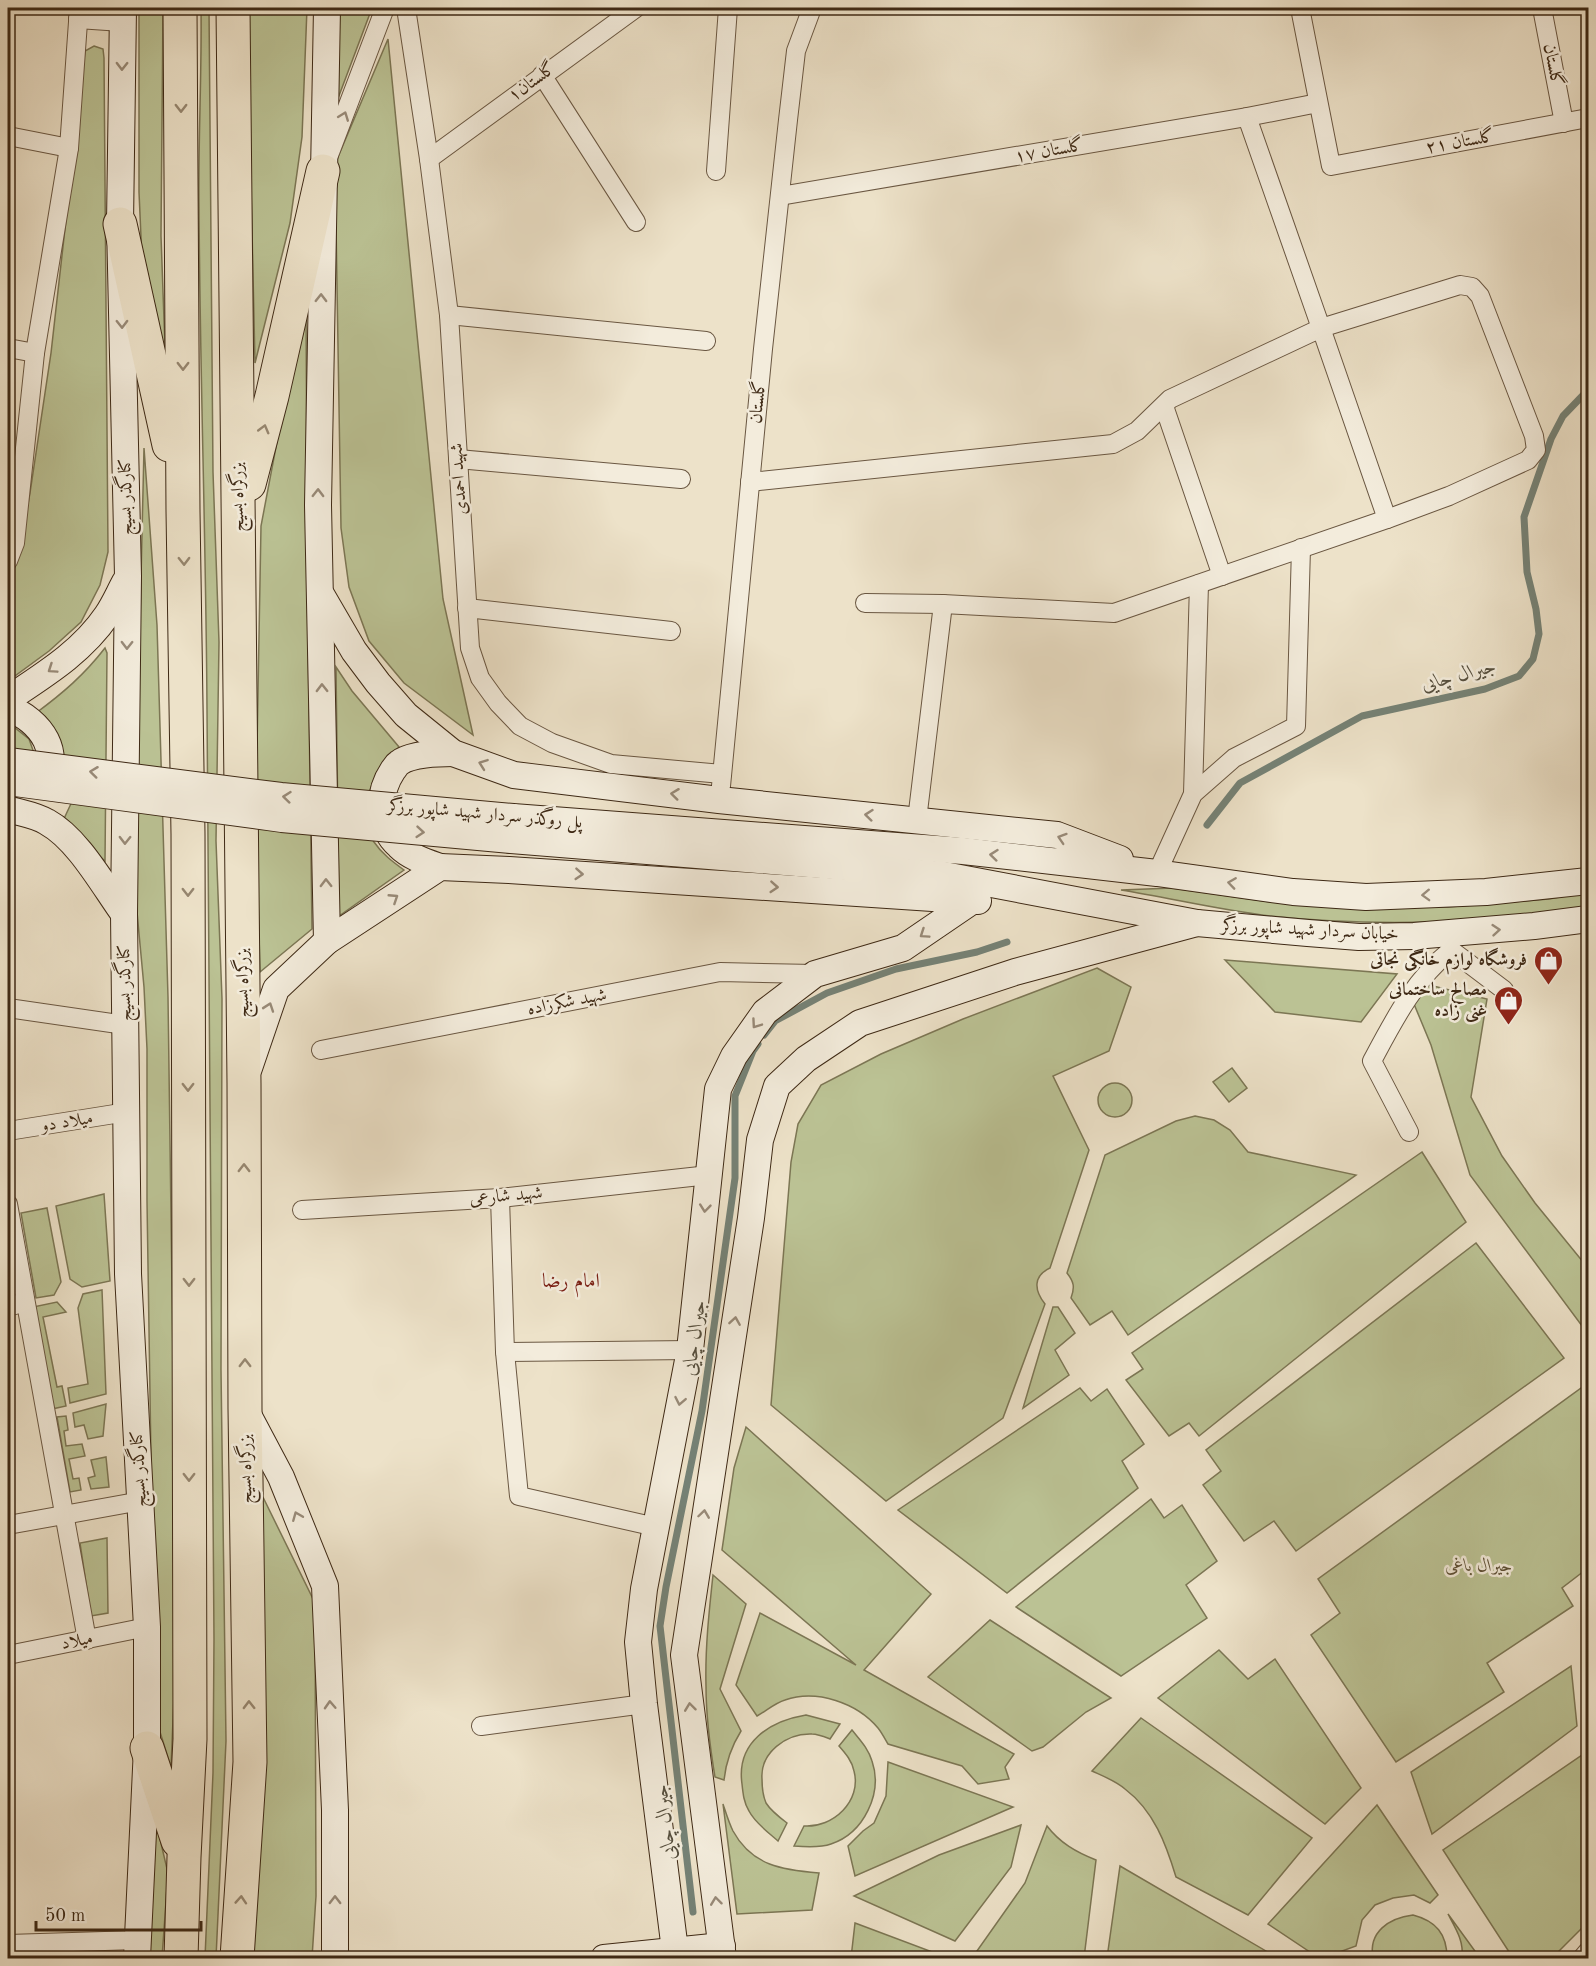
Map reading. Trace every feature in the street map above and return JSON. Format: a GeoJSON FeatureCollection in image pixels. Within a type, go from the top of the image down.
{"type":"FeatureCollection","features":[{"type":"Feature","properties":{"kind":"highway"},"geometry":{"type":"LineString","coordinates":[[180,8],[183,511],[188,834],[190,1727],[181,1959]]}},
{"type":"Feature","properties":{"kind":"highway","name":"بزرگراه بسیج"},"geometry":{"type":"LineString","coordinates":[[233,8],[250,1762],[237,1959]]}},
{"type":"Feature","properties":{"kind":"highway"},"geometry":{"type":"LineString","coordinates":[[238,526],[272,396],[323,171]]}},
{"type":"Feature","properties":{"kind":"highway"},"geometry":{"type":"LineString","coordinates":[[120,225],[183,511]]}},
{"type":"Feature","properties":{"kind":"highway"},"geometry":{"type":"LineString","coordinates":[[147,1748],[184,1857]]}},
{"type":"Feature","properties":{"kind":"main road"},"geometry":{"type":"LineString","coordinates":[[327,8],[318,505],[327,941]]}},
{"type":"Feature","properties":{"kind":"main road","name":"کنارگذر بسیج"},"geometry":{"type":"LineString","coordinates":[[122,15],[120,225],[128,576],[124,914],[129,1274],[147,1627],[147,1748],[137,1949]]}},
{"type":"Feature","properties":{"kind":"main road"},"geometry":{"type":"LineString","coordinates":[[8,699],[63,662],[87,638],[108,614],[128,576]]}},
{"type":"Feature","properties":{"kind":"main road"},"geometry":{"type":"LineString","coordinates":[[321,594],[354,651],[406,715],[453,753],[514,775],[719,800],[1056,835],[1157,873]]}},
{"type":"Feature","properties":{"kind":"main road"},"geometry":{"type":"LineString","coordinates":[[8,708],[40,730],[52,758],[49,774],[42,785],[28,798],[8,808]]}},
{"type":"Feature","properties":{"kind":"main road"},"geometry":{"type":"LineString","coordinates":[[453,753],[424,754],[399,762],[387,779],[382,795],[384,822],[387,831],[398,846],[414,857],[440,867],[972,901],[1104,906]]}},
{"type":"Feature","properties":{"kind":"main road","name":"پل روگذر سردار شهید شاپور برزگر"},"geometry":{"type":"LineString","coordinates":[[8,761],[281,796],[512,829],[944,874],[1104,906]]}},
{"type":"Feature","properties":{"kind":"main road","name":"پل روگذر سردار شهید شاپور برزگر"},"geometry":{"type":"LineString","coordinates":[[8,782],[282,819],[963,851],[1157,873]]}},
{"type":"Feature","properties":{"kind":"main road"},"geometry":{"type":"LineString","coordinates":[[8,808],[45,820],[63,832],[75,845],[124,914]]}},
{"type":"Feature","properties":{"kind":"main road"},"geometry":{"type":"LineString","coordinates":[[244,1083],[276,989],[327,941],[440,867]]}},
{"type":"Feature","properties":{"kind":"main road","name":"خیابان سردار شهید شاپور برزگر"},"geometry":{"type":"LineString","coordinates":[[1157,873],[1293,892],[1366,897],[1486,892],[1588,881]]}},
{"type":"Feature","properties":{"kind":"main road"},"geometry":{"type":"LineString","coordinates":[[676,1955],[638,1642],[644,1589],[690,1350],[718,1089],[734,1056],[765,1011],[815,974],[903,948],[972,901]]}},
{"type":"Feature","properties":{"kind":"main road","name":"خیابان سردار شهید شاپور برزگر"},"geometry":{"type":"LineString","coordinates":[[1104,906],[1197,923],[1449,942],[1534,926],[1588,920]]}},
{"type":"Feature","properties":{"kind":"main road"},"geometry":{"type":"LineString","coordinates":[[618,1958],[722,1952],[684,1655],[751,1218],[760,1140],[777,1086],[806,1059],[860,1023],[1015,972],[1197,923]]}},
{"type":"Feature","properties":{"kind":"main road"},"geometry":{"type":"LineString","coordinates":[[245,1409],[281,1477],[325,1587],[335,1810],[335,1959]]}},
{"type":"Feature","properties":{"kind":"street"},"geometry":{"type":"LineString","coordinates":[[323,171],[385,8]]}},
{"type":"Feature","properties":{"kind":"street","name":"شهید احمدی"},"geometry":{"type":"LineString","coordinates":[[406,8],[429,159],[449,315],[470,648],[480,678],[498,703],[520,726],[552,743],[611,764],[722,774]]}},
{"type":"Feature","properties":{"kind":"street","name":"گلستان۱"},"geometry":{"type":"LineString","coordinates":[[429,159],[636,8]]}},
{"type":"Feature","properties":{"kind":"street"},"geometry":{"type":"LineString","coordinates":[[716,171],[728,8]]}},
{"type":"Feature","properties":{"kind":"street","name":"گلستان"},"geometry":{"type":"LineString","coordinates":[[719,800],[796,51],[812,8]]}},
{"type":"Feature","properties":{"kind":"street"},"geometry":{"type":"LineString","coordinates":[[1300,8],[1318,103]]}},
{"type":"Feature","properties":{"kind":"street","name":"گلستان"},"geometry":{"type":"LineString","coordinates":[[1542,8],[1564,123]]}},
{"type":"Feature","properties":{"kind":"street"},"geometry":{"type":"LineString","coordinates":[[8,561],[35,353],[69,148],[78,13],[122,15]]}},
{"type":"Feature","properties":{"kind":"street"},"geometry":{"type":"LineString","coordinates":[[542,75],[636,222]]}},
{"type":"Feature","properties":{"kind":"street","name":"گلستان ۱۷"},"geometry":{"type":"LineString","coordinates":[[780,196],[1318,103]]}},
{"type":"Feature","properties":{"kind":"street","name":"گلستان ۲۱"},"geometry":{"type":"LineString","coordinates":[[1318,103],[1330,166],[1588,118]]}},
{"type":"Feature","properties":{"kind":"street"},"geometry":{"type":"LineString","coordinates":[[1247,117],[1388,519]]}},
{"type":"Feature","properties":{"kind":"street"},"geometry":{"type":"LineString","coordinates":[[8,136],[69,148]]}},
{"type":"Feature","properties":{"kind":"street"},"geometry":{"type":"LineString","coordinates":[[750,482],[1113,444],[1137,431],[1170,399],[1321,328],[1460,285],[1472,287],[1480,296],[1534,436],[1536,450],[1528,460],[1449,496],[1114,613],[944,604],[865,603]]}},
{"type":"Feature","properties":{"kind":"street"},"geometry":{"type":"LineString","coordinates":[[449,315],[706,342]]}},
{"type":"Feature","properties":{"kind":"street"},"geometry":{"type":"LineString","coordinates":[[8,348],[35,353]]}},
{"type":"Feature","properties":{"kind":"street"},"geometry":{"type":"LineString","coordinates":[[1164,406],[1222,576]]}},
{"type":"Feature","properties":{"kind":"street"},"geometry":{"type":"LineString","coordinates":[[458,459],[681,479]]}},
{"type":"Feature","properties":{"kind":"street"},"geometry":{"type":"LineString","coordinates":[[1192,794],[1234,758],[1296,726],[1301,548]]}},
{"type":"Feature","properties":{"kind":"street"},"geometry":{"type":"LineString","coordinates":[[1157,873],[1192,794],[1199,584]]}},
{"type":"Feature","properties":{"kind":"street"},"geometry":{"type":"LineString","coordinates":[[917,820],[944,604]]}},
{"type":"Feature","properties":{"kind":"street"},"geometry":{"type":"LineString","coordinates":[[467,608],[671,631]]}},
{"type":"Feature","properties":{"kind":"street"},"geometry":{"type":"LineString","coordinates":[[1409,1132],[1372,1061],[1401,1007],[1449,942],[1504,990]]}},
{"type":"Feature","properties":{"kind":"street","name":"شهید شکرزاده"},"geometry":{"type":"LineString","coordinates":[[321,1050],[720,972],[815,974]]}},
{"type":"Feature","properties":{"kind":"street"},"geometry":{"type":"LineString","coordinates":[[8,1008],[126,1025]]}},
{"type":"Feature","properties":{"kind":"street","name":"میلاد دو"},"geometry":{"type":"LineString","coordinates":[[8,1131],[127,1112]]}},
{"type":"Feature","properties":{"kind":"street","name":"شهید شارعی"},"geometry":{"type":"LineString","coordinates":[[302,1210],[500,1198],[709,1175]]}},
{"type":"Feature","properties":{"kind":"street"},"geometry":{"type":"LineString","coordinates":[[500,1198],[505,1352],[519,1496],[656,1527]]}},
{"type":"Feature","properties":{"kind":"street"},"geometry":{"type":"LineString","coordinates":[[8,1204],[87,1640]]}},
{"type":"Feature","properties":{"kind":"street"},"geometry":{"type":"LineString","coordinates":[[8,1307],[26,1302]]}},
{"type":"Feature","properties":{"kind":"street"},"geometry":{"type":"LineString","coordinates":[[505,1352],[690,1350]]}},
{"type":"Feature","properties":{"kind":"street"},"geometry":{"type":"LineString","coordinates":[[8,1525],[141,1502]]}},
{"type":"Feature","properties":{"kind":"street","name":"میلاد"},"geometry":{"type":"LineString","coordinates":[[8,1655],[147,1627]]}},
{"type":"Feature","properties":{"kind":"street"},"geometry":{"type":"LineString","coordinates":[[481,1726],[644,1704]]}},
{"type":"Feature","properties":{"kind":"street"},"geometry":{"type":"LineString","coordinates":[[8,1944],[137,1949]]}},
{"type":"Feature","properties":{"kind":"street"},"geometry":{"type":"LineString","coordinates":[[1582,1959],[1588,1952]]}},
{"type":"Feature","properties":{"kind":"green space"},"geometry":{"type":"Polygon","coordinates":[[[139,8],[163,8],[161,236],[166,375],[143,282],[139,192],[139,8]]]}},
{"type":"Feature","properties":{"kind":"green space"},"geometry":{"type":"Polygon","coordinates":[[[201,8],[209,8],[213,472],[219,642],[216,841],[222,999],[221,1370],[226,1741],[216,1958],[205,1958],[213,1773],[214,1639],[206,646],[199,208],[201,8]]]}},
{"type":"Feature","properties":{"kind":"green space"},"geometry":{"type":"Polygon","coordinates":[[[247,8],[307,8],[302,137],[290,223],[255,363],[247,8]]]}},
{"type":"Feature","properties":{"kind":"green space"},"geometry":{"type":"Polygon","coordinates":[[[339,8],[372,8],[337,101],[339,8]]]}},
{"type":"Feature","properties":{"kind":"green space"},"geometry":{"type":"Polygon","coordinates":[[[388,39],[443,599],[473,735],[404,683],[369,641],[349,587],[341,528],[335,164],[388,39]]]}},
{"type":"Feature","properties":{"kind":"green space"},"geometry":{"type":"Polygon","coordinates":[[[94,46],[103,49],[104,58],[108,552],[100,585],[81,622],[49,651],[8,681],[8,578],[20,548],[30,493],[51,353],[85,51],[94,46]]]}},
{"type":"Feature","properties":{"kind":"green space"},"geometry":{"type":"Polygon","coordinates":[[[306,289],[312,929],[260,972],[257,748],[261,526],[306,289]]]}},
{"type":"Feature","properties":{"kind":"green space"},"geometry":{"type":"Polygon","coordinates":[[[144,448],[157,625],[168,997],[176,1650],[171,1767],[155,1716],[147,1201],[147,1049],[134,880],[144,448]]]}},
{"type":"Feature","properties":{"kind":"green space"},"geometry":{"type":"Polygon","coordinates":[[[105,648],[107,653],[105,861],[62,823],[75,795],[70,772],[52,732],[36,713],[73,683],[105,648]]]}},
{"type":"Feature","properties":{"kind":"green space"},"geometry":{"type":"Polygon","coordinates":[[[336,667],[352,691],[399,747],[375,778],[367,804],[366,817],[368,830],[374,842],[384,854],[404,870],[339,916],[336,667]]]}},
{"type":"Feature","properties":{"kind":"green space"},"geometry":{"type":"Polygon","coordinates":[[[8,724],[29,739],[34,753],[8,749],[8,724]]]}},
{"type":"Feature","properties":{"kind":"green space"},"geometry":{"type":"Polygon","coordinates":[[[1172,888],[1271,902],[1340,906],[1448,907],[1549,899],[1588,892],[1588,907],[1470,920],[1349,922],[1270,916],[1121,890],[1172,888]]]}},
{"type":"Feature","properties":{"kind":"green space"},"geometry":{"type":"Polygon","coordinates":[[[1225,960],[1397,974],[1361,1022],[1275,1012],[1225,960]]]}},
{"type":"Feature","properties":{"kind":"green space"},"geometry":{"type":"Polygon","coordinates":[[[1097,968],[1131,987],[1109,1051],[1053,1076],[1089,1150],[1050,1268],[1044,1271],[1038,1279],[1037,1289],[1045,1304],[1003,1418],[886,1501],[771,1405],[791,1162],[798,1124],[821,1085],[881,1054],[963,1019],[1097,968]]]}},
{"type":"Feature","properties":{"kind":"green space"},"geometry":{"type":"Polygon","coordinates":[[[1429,985],[1487,999],[1471,1097],[1502,1156],[1535,1203],[1588,1268],[1588,1334],[1470,1175],[1431,1045],[1414,1004],[1429,985]]]}},
{"type":"Feature","properties":{"kind":"green space"},"geometry":{"type":"Polygon","coordinates":[[[1232,1068],[1247,1088],[1229,1102],[1213,1082],[1232,1068]]]}},
{"type":"Feature","properties":{"kind":"green space"},"geometry":{"type":"Polygon","coordinates":[[[1115,1083],[1127,1088],[1132,1100],[1127,1112],[1115,1117],[1103,1112],[1098,1100],[1103,1088],[1115,1083]]]}},
{"type":"Feature","properties":{"kind":"green space"},"geometry":{"type":"Polygon","coordinates":[[[1195,1116],[1214,1120],[1230,1130],[1248,1152],[1356,1175],[1128,1335],[1112,1311],[1090,1325],[1071,1298],[1073,1285],[1067,1273],[1105,1155],[1176,1121],[1195,1116]]]}},
{"type":"Feature","properties":{"kind":"green space"},"geometry":{"type":"Polygon","coordinates":[[[1422,1152],[1466,1222],[1199,1436],[1189,1423],[1169,1436],[1126,1380],[1143,1369],[1132,1353],[1422,1152]]]}},
{"type":"Feature","properties":{"kind":"green space"},"geometry":{"type":"Polygon","coordinates":[[[104,1194],[110,1281],[82,1287],[70,1279],[56,1206],[104,1194]]]}},
{"type":"Feature","properties":{"kind":"green space"},"geometry":{"type":"Polygon","coordinates":[[[47,1208],[61,1282],[54,1295],[36,1298],[21,1213],[47,1208]]]}},
{"type":"Feature","properties":{"kind":"green space"},"geometry":{"type":"Polygon","coordinates":[[[1476,1243],[1564,1358],[1296,1551],[1274,1521],[1244,1541],[1203,1485],[1221,1471],[1206,1450],[1476,1243]]]}},
{"type":"Feature","properties":{"kind":"green space"},"geometry":{"type":"Polygon","coordinates":[[[102,1290],[106,1394],[70,1403],[68,1388],[88,1384],[78,1308],[83,1294],[102,1290]]]}},
{"type":"Feature","properties":{"kind":"green space"},"geometry":{"type":"Polygon","coordinates":[[[57,1302],[66,1312],[43,1317],[57,1387],[62,1386],[66,1406],[52,1409],[33,1307],[57,1302]]]}},
{"type":"Feature","properties":{"kind":"green space"},"geometry":{"type":"Polygon","coordinates":[[[1053,1307],[1058,1307],[1075,1333],[1055,1350],[1069,1375],[1023,1408],[1053,1307]]]}},
{"type":"Feature","properties":{"kind":"green space","name":"جیرال باغی"},"geometry":{"type":"Polygon","coordinates":[[[1588,1383],[1588,1568],[1562,1588],[1573,1606],[1487,1663],[1504,1692],[1396,1762],[1311,1635],[1340,1613],[1318,1579],[1588,1383]]]}},
{"type":"Feature","properties":{"kind":"green space"},"geometry":{"type":"Polygon","coordinates":[[[1080,1388],[1091,1401],[1107,1389],[1144,1444],[1122,1461],[1138,1488],[1007,1593],[898,1510],[1080,1388]]]}},
{"type":"Feature","properties":{"kind":"green space"},"geometry":{"type":"Polygon","coordinates":[[[106,1404],[103,1436],[88,1439],[84,1425],[75,1427],[73,1413],[106,1404]]]}},
{"type":"Feature","properties":{"kind":"green space"},"geometry":{"type":"Polygon","coordinates":[[[66,1416],[68,1430],[64,1431],[66,1446],[82,1444],[85,1456],[69,1459],[73,1479],[79,1478],[81,1490],[70,1492],[57,1417],[66,1416]]]}},
{"type":"Feature","properties":{"kind":"green space"},"geometry":{"type":"Polygon","coordinates":[[[746,1427],[931,1594],[864,1670],[1014,1754],[1005,1767],[1009,1779],[978,1784],[962,1766],[888,1744],[869,1719],[836,1700],[810,1696],[797,1697],[781,1701],[757,1716],[736,1685],[760,1613],[856,1665],[722,1550],[734,1468],[746,1427]]]}},
{"type":"Feature","properties":{"kind":"green space"},"geometry":{"type":"Polygon","coordinates":[[[106,1457],[109,1487],[91,1489],[88,1478],[95,1476],[91,1460],[106,1457]]]}},
{"type":"Feature","properties":{"kind":"green space"},"geometry":{"type":"Polygon","coordinates":[[[258,1487],[315,1603],[316,1896],[312,1958],[252,1958],[258,1487]]]}},
{"type":"Feature","properties":{"kind":"green space"},"geometry":{"type":"Polygon","coordinates":[[[1151,1499],[1164,1518],[1182,1505],[1217,1561],[1186,1585],[1207,1618],[1121,1676],[1016,1607],[1151,1499]]]}},
{"type":"Feature","properties":{"kind":"green space"},"geometry":{"type":"Polygon","coordinates":[[[107,1538],[108,1613],[91,1616],[80,1543],[107,1538]]]}},
{"type":"Feature","properties":{"kind":"green space"},"geometry":{"type":"Polygon","coordinates":[[[713,1575],[746,1604],[720,1689],[741,1731],[730,1754],[724,1780],[715,1777],[707,1709],[707,1644],[713,1575]]]}},
{"type":"Feature","properties":{"kind":"green space"},"geometry":{"type":"Polygon","coordinates":[[[990,1620],[1111,1698],[1086,1712],[1043,1747],[1032,1751],[928,1677],[990,1620]]]}},
{"type":"Feature","properties":{"kind":"green space"},"geometry":{"type":"Polygon","coordinates":[[[1219,1650],[1248,1679],[1275,1659],[1361,1788],[1325,1824],[1158,1698],[1219,1650]]]}},
{"type":"Feature","properties":{"kind":"green space"},"geometry":{"type":"Polygon","coordinates":[[[1571,1666],[1577,1726],[1432,1834],[1411,1772],[1571,1666]]]}},
{"type":"Feature","properties":{"kind":"green space"},"geometry":{"type":"Polygon","coordinates":[[[806,1715],[840,1724],[830,1739],[812,1734],[784,1741],[770,1753],[765,1761],[762,1779],[765,1800],[768,1806],[787,1823],[778,1841],[762,1827],[746,1805],[742,1784],[744,1756],[750,1745],[768,1728],[806,1715]]]}},
{"type":"Feature","properties":{"kind":"green space"},"geometry":{"type":"Polygon","coordinates":[[[1141,1718],[1312,1838],[1248,1915],[1176,1877],[1158,1829],[1144,1807],[1121,1786],[1092,1771],[1141,1718]]]}},
{"type":"Feature","properties":{"kind":"green space"},"geometry":{"type":"Polygon","coordinates":[[[852,1730],[864,1744],[875,1773],[873,1798],[868,1810],[853,1831],[843,1839],[822,1846],[794,1846],[804,1826],[815,1825],[835,1817],[843,1810],[854,1793],[854,1771],[839,1746],[852,1730]]]}},
{"type":"Feature","properties":{"kind":"green space"},"geometry":{"type":"Polygon","coordinates":[[[1588,1751],[1588,1922],[1552,1958],[1513,1958],[1443,1850],[1588,1751]]]}},
{"type":"Feature","properties":{"kind":"green space"},"geometry":{"type":"Polygon","coordinates":[[[888,1762],[1013,1807],[855,1876],[848,1846],[874,1823],[886,1796],[888,1762]]]}},
{"type":"Feature","properties":{"kind":"green space"},"geometry":{"type":"Polygon","coordinates":[[[151,1801],[168,1873],[162,1958],[144,1958],[151,1801]]]}},
{"type":"Feature","properties":{"kind":"green space"},"geometry":{"type":"Polygon","coordinates":[[[723,1804],[732,1828],[749,1852],[781,1868],[819,1873],[812,1910],[737,1914],[723,1804]]]}},
{"type":"Feature","properties":{"kind":"green space"},"geometry":{"type":"Polygon","coordinates":[[[1377,1805],[1438,1895],[1430,1903],[1414,1895],[1393,1898],[1375,1905],[1362,1920],[1356,1946],[1319,1958],[1268,1924],[1377,1805]]]}},
{"type":"Feature","properties":{"kind":"green space"},"geometry":{"type":"Polygon","coordinates":[[[1021,1825],[1011,1867],[955,1941],[854,1896],[939,1855],[1021,1825]]]}},
{"type":"Feature","properties":{"kind":"green space"},"geometry":{"type":"Polygon","coordinates":[[[1047,1826],[1069,1846],[1096,1860],[1084,1958],[972,1958],[1025,1883],[1047,1826]]]}},
{"type":"Feature","properties":{"kind":"green space"},"geometry":{"type":"Polygon","coordinates":[[[1120,1866],[1278,1958],[1107,1958],[1120,1866]]]}},
{"type":"Feature","properties":{"kind":"green space"},"geometry":{"type":"Polygon","coordinates":[[[1448,1914],[1480,1958],[1462,1958],[1461,1941],[1448,1914]]]}},
{"type":"Feature","properties":{"kind":"green space"},"geometry":{"type":"Polygon","coordinates":[[[1413,1915],[1428,1921],[1439,1930],[1445,1942],[1447,1958],[1373,1958],[1374,1941],[1382,1928],[1396,1919],[1413,1915]]]}},
{"type":"Feature","properties":{"kind":"green space"},"geometry":{"type":"Polygon","coordinates":[[[855,1923],[943,1956],[943,1958],[851,1958],[855,1923]]]}},
{"type":"Feature","properties":{"kind":"waterway","name":"جیرال چایی"},"geometry":{"type":"LineString","coordinates":[[1207,825],[1240,783],[1362,716],[1485,689],[1519,676],[1533,659],[1539,634],[1536,609],[1527,572],[1524,517],[1551,439],[1563,416],[1588,390]]}},
{"type":"Feature","properties":{"kind":"waterway","name":"جیرال چایی"},"geometry":{"type":"LineString","coordinates":[[764,1035],[775,1021],[827,993],[896,969],[977,952],[1007,942]]}},
{"type":"Feature","properties":{"kind":"waterway","name":"جیرال چایی"},"geometry":{"type":"LineString","coordinates":[[693,1912],[660,1626],[702,1411],[735,1178],[735,1096],[758,1044]]}},
{"type":"Feature","properties":{"kind":"place","name":"فروشگاه لوازم خانگی نجاتی"},"geometry":{"type":"Point","coordinates":[1548,986]}},
{"type":"Feature","properties":{"kind":"place","name":"مصالح ساختمانی غنی زاده"},"geometry":{"type":"Point","coordinates":[1508,1026]}},
{"type":"Feature","properties":{"kind":"district","name":"امام رضا"},"geometry":{"type":"Point","coordinates":[571,1282]}}]}
